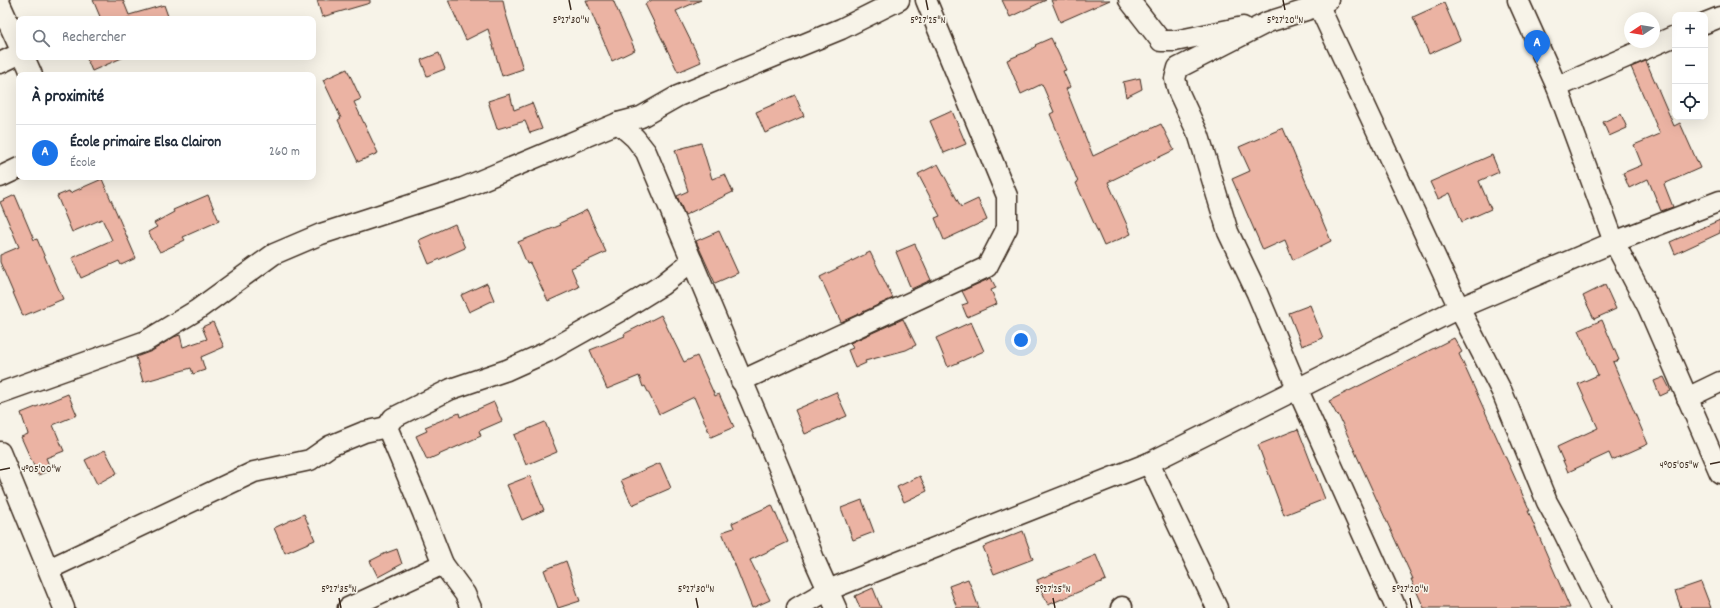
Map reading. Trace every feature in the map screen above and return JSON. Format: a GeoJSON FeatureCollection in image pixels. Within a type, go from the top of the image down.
{"type":"FeatureCollection","features":[{"type":"Feature","properties":{"kind":"street"},"geometry":{"type":"LineString","coordinates":[[0,392],[146,340],[197,310],[274,254],[321,234],[463,188],[618,123],[641,117],[678,96],[841,29],[899,0]]}},
{"type":"Feature","properties":{"kind":"street"},"geometry":{"type":"LineString","coordinates":[[741,381],[987,267],[1007,228],[1006,196],[926,0]]}},
{"type":"Feature","properties":{"kind":"street"},"geometry":{"type":"LineString","coordinates":[[1128,0],[1162,41],[1175,41],[1268,22],[1324,3],[1459,308],[1502,392],[1547,502],[1601,608]]}},
{"type":"Feature","properties":{"kind":"street"},"geometry":{"type":"LineString","coordinates":[[1518,0],[1556,87],[1614,242],[1648,307],[1720,473]]}},
{"type":"Feature","properties":{"kind":"street"},"geometry":{"type":"LineString","coordinates":[[0,4],[16,39]]}},
{"type":"Feature","properties":{"kind":"street"},"geometry":{"type":"LineString","coordinates":[[1708,22],[1720,17]]}},
{"type":"Feature","properties":{"kind":"street"},"geometry":{"type":"LineString","coordinates":[[1268,22],[1178,68],[1176,79],[1179,93],[1199,136],[1228,232],[1257,293],[1297,388],[1396,608]]}},
{"type":"Feature","properties":{"kind":"street"},"geometry":{"type":"LineString","coordinates":[[1556,87],[1672,37]]}},
{"type":"Feature","properties":{"kind":"street"},"geometry":{"type":"LineString","coordinates":[[0,63],[16,55]]}},
{"type":"Feature","properties":{"kind":"street"},"geometry":{"type":"LineString","coordinates":[[25,60],[31,72]]}},
{"type":"Feature","properties":{"kind":"street"},"geometry":{"type":"LineString","coordinates":[[618,123],[635,138],[646,152],[741,381],[782,475],[814,559],[836,608]]}},
{"type":"Feature","properties":{"kind":"street"},"geometry":{"type":"LineString","coordinates":[[0,177],[16,169]]}},
{"type":"Feature","properties":{"kind":"street"},"geometry":{"type":"LineString","coordinates":[[797,608],[828,590],[1149,463],[1459,308],[1614,242],[1720,201]]}},
{"type":"Feature","properties":{"kind":"street"},"geometry":{"type":"LineString","coordinates":[[49,569],[254,472],[310,460],[330,446],[364,432],[388,427],[393,418],[404,411],[451,389],[507,370],[547,352],[620,311],[656,288],[692,261]]}},
{"type":"Feature","properties":{"kind":"street"},"geometry":{"type":"LineString","coordinates":[[1687,398],[1720,382]]}},
{"type":"Feature","properties":{"kind":"street"},"geometry":{"type":"LineString","coordinates":[[388,427],[424,513],[443,564],[465,594],[471,608]]}},
{"type":"Feature","properties":{"kind":"street"},"geometry":{"type":"LineString","coordinates":[[0,452],[64,608]]}},
{"type":"Feature","properties":{"kind":"street"},"geometry":{"type":"LineString","coordinates":[[1149,463],[1217,608]]}},
{"type":"Feature","properties":{"kind":"street"},"geometry":{"type":"LineString","coordinates":[[350,608],[443,564]]}},
{"type":"Feature","properties":{"kind":"building"},"geometry":{"type":"Polygon","coordinates":[[[93,0],[123,0],[129,15],[164,5],[168,16],[100,16],[93,0]]]}},
{"type":"Feature","properties":{"kind":"building"},"geometry":{"type":"Polygon","coordinates":[[[317,0],[370,0],[370,3],[322,17],[317,0]]]}},
{"type":"Feature","properties":{"kind":"building"},"geometry":{"type":"Polygon","coordinates":[[[448,0],[503,0],[523,69],[502,76],[488,29],[466,40],[448,0]]]}},
{"type":"Feature","properties":{"kind":"building"},"geometry":{"type":"Polygon","coordinates":[[[586,0],[613,0],[635,50],[612,61],[586,0]]]}},
{"type":"Feature","properties":{"kind":"building"},"geometry":{"type":"Polygon","coordinates":[[[652,0],[701,0],[676,11],[701,62],[678,72],[645,4],[652,0]]]}},
{"type":"Feature","properties":{"kind":"building"},"geometry":{"type":"Polygon","coordinates":[[[1002,0],[1046,0],[1010,17],[1002,0]]]}},
{"type":"Feature","properties":{"kind":"building"},"geometry":{"type":"Polygon","coordinates":[[[1051,0],[1110,0],[1060,22],[1051,0]]]}},
{"type":"Feature","properties":{"kind":"building"},"geometry":{"type":"Polygon","coordinates":[[[1444,3],[1460,40],[1429,54],[1413,17],[1444,3]]]}},
{"type":"Feature","properties":{"kind":"building"},"geometry":{"type":"Polygon","coordinates":[[[1051,38],[1066,70],[1063,71],[1070,87],[1066,89],[1093,156],[1161,124],[1174,150],[1108,182],[1131,234],[1104,246],[1076,183],[1078,182],[1050,114],[1054,112],[1042,84],[1021,94],[1007,60],[1028,51],[1036,46],[1035,45],[1051,38]]]}},
{"type":"Feature","properties":{"kind":"building"},"geometry":{"type":"Polygon","coordinates":[[[439,53],[445,69],[427,76],[421,60],[439,53]]]}},
{"type":"Feature","properties":{"kind":"building"},"geometry":{"type":"Polygon","coordinates":[[[87,60],[117,60],[92,71],[87,60]]]}},
{"type":"Feature","properties":{"kind":"building"},"geometry":{"type":"Polygon","coordinates":[[[1646,61],[1674,126],[1680,123],[1700,168],[1664,184],[1673,207],[1661,211],[1648,179],[1629,188],[1623,173],[1642,165],[1634,145],[1660,134],[1631,67],[1646,61]]]}},
{"type":"Feature","properties":{"kind":"building"},"geometry":{"type":"Polygon","coordinates":[[[347,69],[361,99],[354,102],[378,153],[358,162],[338,120],[341,118],[323,80],[347,69]]]}},
{"type":"Feature","properties":{"kind":"building"},"geometry":{"type":"Polygon","coordinates":[[[1140,78],[1142,89],[1126,97],[1123,82],[1140,78]]]}},
{"type":"Feature","properties":{"kind":"building"},"geometry":{"type":"Polygon","coordinates":[[[510,94],[514,110],[532,103],[542,129],[530,133],[525,121],[497,129],[488,101],[510,94]]]}},
{"type":"Feature","properties":{"kind":"building"},"geometry":{"type":"Polygon","coordinates":[[[795,95],[804,116],[765,133],[756,112],[795,95]]]}},
{"type":"Feature","properties":{"kind":"building"},"geometry":{"type":"Polygon","coordinates":[[[952,111],[966,144],[944,153],[930,121],[952,111]]]}},
{"type":"Feature","properties":{"kind":"building"},"geometry":{"type":"Polygon","coordinates":[[[1621,114],[1627,128],[1609,136],[1603,122],[1621,114]]]}},
{"type":"Feature","properties":{"kind":"building"},"geometry":{"type":"Polygon","coordinates":[[[1283,128],[1331,241],[1293,260],[1285,240],[1263,250],[1232,179],[1250,171],[1239,147],[1283,128]]]}},
{"type":"Feature","properties":{"kind":"building"},"geometry":{"type":"Polygon","coordinates":[[[701,143],[712,179],[725,174],[733,192],[685,215],[677,196],[688,191],[675,150],[701,143]]]}},
{"type":"Feature","properties":{"kind":"building"},"geometry":{"type":"Polygon","coordinates":[[[1492,155],[1499,172],[1479,181],[1491,209],[1462,222],[1450,193],[1438,199],[1430,182],[1492,155]]]}},
{"type":"Feature","properties":{"kind":"building"},"geometry":{"type":"Polygon","coordinates":[[[938,164],[961,207],[978,199],[987,220],[944,240],[935,218],[940,216],[918,174],[938,164]]]}},
{"type":"Feature","properties":{"kind":"building"},"geometry":{"type":"Polygon","coordinates":[[[102,180],[136,258],[121,265],[119,261],[81,278],[72,258],[112,240],[102,219],[72,232],[57,196],[69,191],[70,193],[102,180]]]}},
{"type":"Feature","properties":{"kind":"building"},"geometry":{"type":"Polygon","coordinates":[[[15,195],[34,240],[37,239],[63,299],[23,316],[0,262],[0,255],[19,247],[0,202],[15,195]]]}},
{"type":"Feature","properties":{"kind":"building"},"geometry":{"type":"Polygon","coordinates":[[[208,195],[219,221],[183,237],[185,240],[160,252],[148,232],[157,227],[154,223],[174,212],[173,210],[208,195]]]}},
{"type":"Feature","properties":{"kind":"building"},"geometry":{"type":"Polygon","coordinates":[[[587,210],[606,252],[571,268],[579,287],[548,301],[530,263],[527,264],[518,242],[561,225],[560,223],[587,210]]]}},
{"type":"Feature","properties":{"kind":"building"},"geometry":{"type":"Polygon","coordinates":[[[1720,220],[1720,233],[1675,254],[1670,242],[1720,220]]]}},
{"type":"Feature","properties":{"kind":"building"},"geometry":{"type":"Polygon","coordinates":[[[455,224],[465,248],[429,264],[419,240],[455,224]]]}},
{"type":"Feature","properties":{"kind":"building"},"geometry":{"type":"Polygon","coordinates":[[[719,231],[738,273],[715,283],[696,241],[719,231]]]}},
{"type":"Feature","properties":{"kind":"building"},"geometry":{"type":"Polygon","coordinates":[[[915,244],[931,280],[911,289],[896,252],[915,244]]]}},
{"type":"Feature","properties":{"kind":"building"},"geometry":{"type":"Polygon","coordinates":[[[870,252],[893,298],[841,322],[820,277],[870,252]]]}},
{"type":"Feature","properties":{"kind":"building"},"geometry":{"type":"Polygon","coordinates":[[[991,278],[996,288],[991,290],[997,304],[967,317],[962,305],[968,303],[962,291],[991,278]]]}},
{"type":"Feature","properties":{"kind":"building"},"geometry":{"type":"Polygon","coordinates":[[[487,283],[494,300],[469,312],[461,295],[487,283]]]}},
{"type":"Feature","properties":{"kind":"building"},"geometry":{"type":"Polygon","coordinates":[[[1605,285],[1616,309],[1594,319],[1583,296],[1605,285]]]}},
{"type":"Feature","properties":{"kind":"building"},"geometry":{"type":"Polygon","coordinates":[[[1310,305],[1323,338],[1302,346],[1289,313],[1310,305]]]}},
{"type":"Feature","properties":{"kind":"building"},"geometry":{"type":"Polygon","coordinates":[[[661,315],[684,362],[697,356],[715,396],[719,394],[734,427],[711,437],[694,397],[659,414],[645,386],[643,387],[639,376],[607,389],[590,350],[625,336],[624,334],[661,315]]]}},
{"type":"Feature","properties":{"kind":"building"},"geometry":{"type":"Polygon","coordinates":[[[903,319],[916,345],[906,350],[865,361],[866,363],[855,368],[848,350],[853,348],[850,343],[903,319]]]}},
{"type":"Feature","properties":{"kind":"building"},"geometry":{"type":"Polygon","coordinates":[[[1602,320],[1619,360],[1613,362],[1648,444],[1612,460],[1609,453],[1568,472],[1557,447],[1598,428],[1578,384],[1598,375],[1579,330],[1602,320]]]}},
{"type":"Feature","properties":{"kind":"building"},"geometry":{"type":"Polygon","coordinates":[[[213,322],[224,347],[201,357],[205,370],[193,374],[191,368],[143,382],[136,357],[152,351],[174,337],[180,335],[183,347],[207,339],[202,327],[213,322]]]}},
{"type":"Feature","properties":{"kind":"building"},"geometry":{"type":"Polygon","coordinates":[[[971,322],[984,351],[948,367],[936,338],[971,322]]]}},
{"type":"Feature","properties":{"kind":"building"},"geometry":{"type":"Polygon","coordinates":[[[1454,338],[1462,352],[1459,354],[1530,511],[1528,511],[1570,608],[1424,608],[1411,579],[1413,579],[1338,414],[1337,415],[1329,401],[1454,338]]]}},
{"type":"Feature","properties":{"kind":"building"},"geometry":{"type":"Polygon","coordinates":[[[1664,377],[1671,391],[1660,396],[1654,381],[1664,377]]]}},
{"type":"Feature","properties":{"kind":"building"},"geometry":{"type":"Polygon","coordinates":[[[836,392],[847,416],[805,434],[795,410],[836,392]]]}},
{"type":"Feature","properties":{"kind":"building"},"geometry":{"type":"Polygon","coordinates":[[[68,394],[77,415],[53,425],[64,451],[46,458],[51,470],[38,475],[21,437],[28,434],[21,413],[68,394]]]}},
{"type":"Feature","properties":{"kind":"building"},"geometry":{"type":"Polygon","coordinates":[[[494,402],[502,421],[479,431],[481,436],[427,460],[416,436],[427,431],[425,427],[459,413],[460,417],[494,402]]]}},
{"type":"Feature","properties":{"kind":"building"},"geometry":{"type":"Polygon","coordinates":[[[545,422],[557,452],[526,465],[514,435],[545,422]]]}},
{"type":"Feature","properties":{"kind":"building"},"geometry":{"type":"Polygon","coordinates":[[[1298,429],[1325,499],[1284,515],[1258,445],[1298,429]]]}},
{"type":"Feature","properties":{"kind":"building"},"geometry":{"type":"Polygon","coordinates":[[[105,450],[117,473],[97,484],[85,460],[105,450]]]}},
{"type":"Feature","properties":{"kind":"building"},"geometry":{"type":"Polygon","coordinates":[[[660,463],[671,488],[632,505],[621,480],[660,463]]]}},
{"type":"Feature","properties":{"kind":"building"},"geometry":{"type":"Polygon","coordinates":[[[530,476],[544,510],[522,520],[507,485],[530,476]]]}},
{"type":"Feature","properties":{"kind":"building"},"geometry":{"type":"Polygon","coordinates":[[[920,476],[927,491],[904,502],[897,487],[920,476]]]}},
{"type":"Feature","properties":{"kind":"building"},"geometry":{"type":"Polygon","coordinates":[[[862,500],[874,532],[853,540],[841,508],[862,500]]]}},
{"type":"Feature","properties":{"kind":"building"},"geometry":{"type":"Polygon","coordinates":[[[772,505],[788,542],[750,560],[770,600],[752,608],[722,532],[734,528],[732,523],[772,505]]]}},
{"type":"Feature","properties":{"kind":"building"},"geometry":{"type":"Polygon","coordinates":[[[304,514],[315,540],[285,553],[274,528],[304,514]]]}},
{"type":"Feature","properties":{"kind":"building"},"geometry":{"type":"Polygon","coordinates":[[[1023,531],[1033,559],[994,574],[983,547],[1023,531]]]}},
{"type":"Feature","properties":{"kind":"building"},"geometry":{"type":"Polygon","coordinates":[[[397,549],[402,564],[378,577],[370,561],[397,549]]]}},
{"type":"Feature","properties":{"kind":"building"},"geometry":{"type":"Polygon","coordinates":[[[1096,555],[1106,580],[1048,605],[1037,580],[1096,555]]]}},
{"type":"Feature","properties":{"kind":"building"},"geometry":{"type":"Polygon","coordinates":[[[566,561],[580,601],[558,608],[544,570],[566,561]]]}},
{"type":"Feature","properties":{"kind":"building"},"geometry":{"type":"Polygon","coordinates":[[[968,579],[979,608],[957,608],[949,586],[968,579]]]}},
{"type":"Feature","properties":{"kind":"building"},"geometry":{"type":"Polygon","coordinates":[[[1701,582],[1711,608],[1681,608],[1675,591],[1701,582]]]}},
{"type":"Feature","properties":{"kind":"building"},"geometry":{"type":"Polygon","coordinates":[[[873,588],[881,608],[860,608],[855,596],[873,588]]]}},
{"type":"Feature","properties":{"kind":"place","name":"École primaire Elsa Clairon"},"geometry":{"type":"Point","coordinates":[1537,63]}}]}
